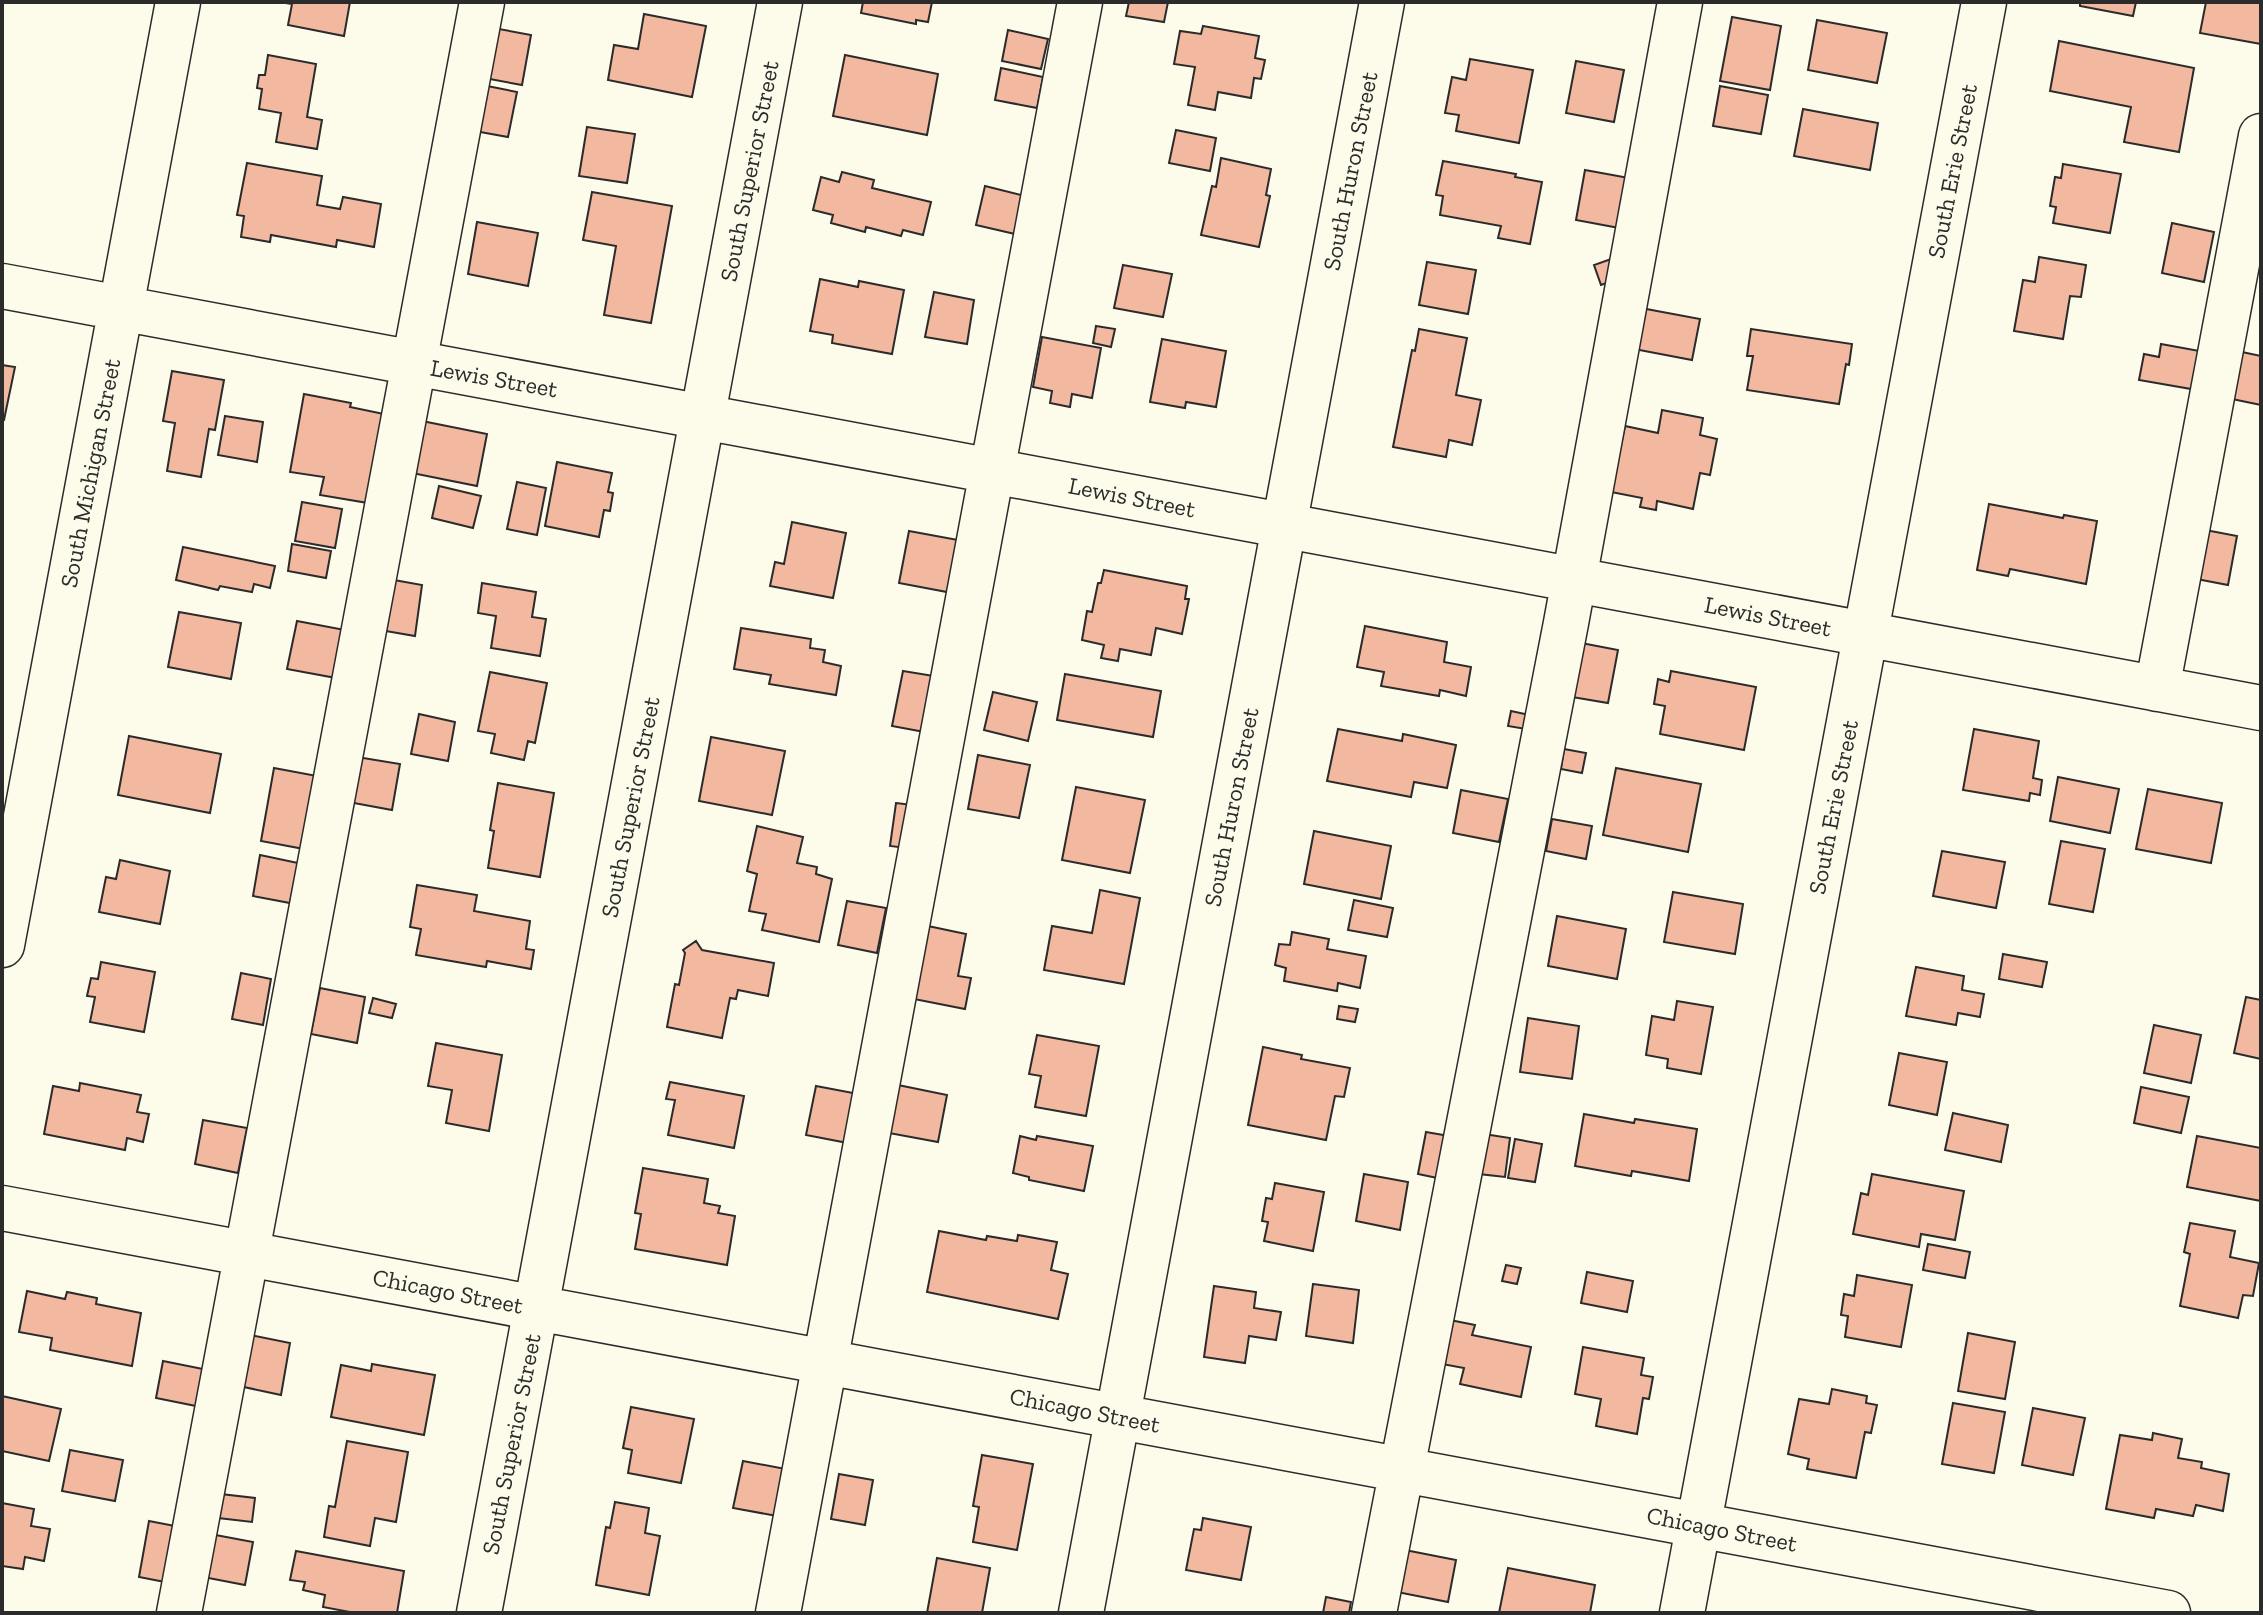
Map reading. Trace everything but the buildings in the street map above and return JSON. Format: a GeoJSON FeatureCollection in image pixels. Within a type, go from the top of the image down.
{"type":"FeatureCollection","features":[{"type":"Feature","properties":{"kind":"street","name":"South Michigan Street"},"geometry":{"type":"LineString","coordinates":[[2,945],[178,2]]}},
{"type":"Feature","properties":{"kind":"street"},"geometry":{"type":"LineString","coordinates":[[179,1613],[482,2]]}},
{"type":"Feature","properties":{"kind":"street","name":"South Superior Street"},"geometry":{"type":"LineString","coordinates":[[479,1613],[780,2]]}},
{"type":"Feature","properties":{"kind":"street"},"geometry":{"type":"LineString","coordinates":[[778,1613],[1080,2]]}},
{"type":"Feature","properties":{"kind":"street","name":"South Huron Street"},"geometry":{"type":"LineString","coordinates":[[1081,1613],[1382,2]]}},
{"type":"Feature","properties":{"kind":"street"},"geometry":{"type":"LineString","coordinates":[[1374,1613],[1574,580],[1680,2]]}},
{"type":"Feature","properties":{"kind":"street","name":"South Erie Street"},"geometry":{"type":"LineString","coordinates":[[1682,1613],[1984,2]]}},
{"type":"Feature","properties":{"kind":"street"},"geometry":{"type":"LineString","coordinates":[[2157,689],[2261,136]]}},
{"type":"Feature","properties":{"kind":"street","name":"Lewis Street"},"geometry":{"type":"LineString","coordinates":[[2,286],[2261,708]]}},
{"type":"Feature","properties":{"kind":"street","name":"Chicago Street"},"geometry":{"type":"LineString","coordinates":[[2,1208],[2168,1613]]}}]}
